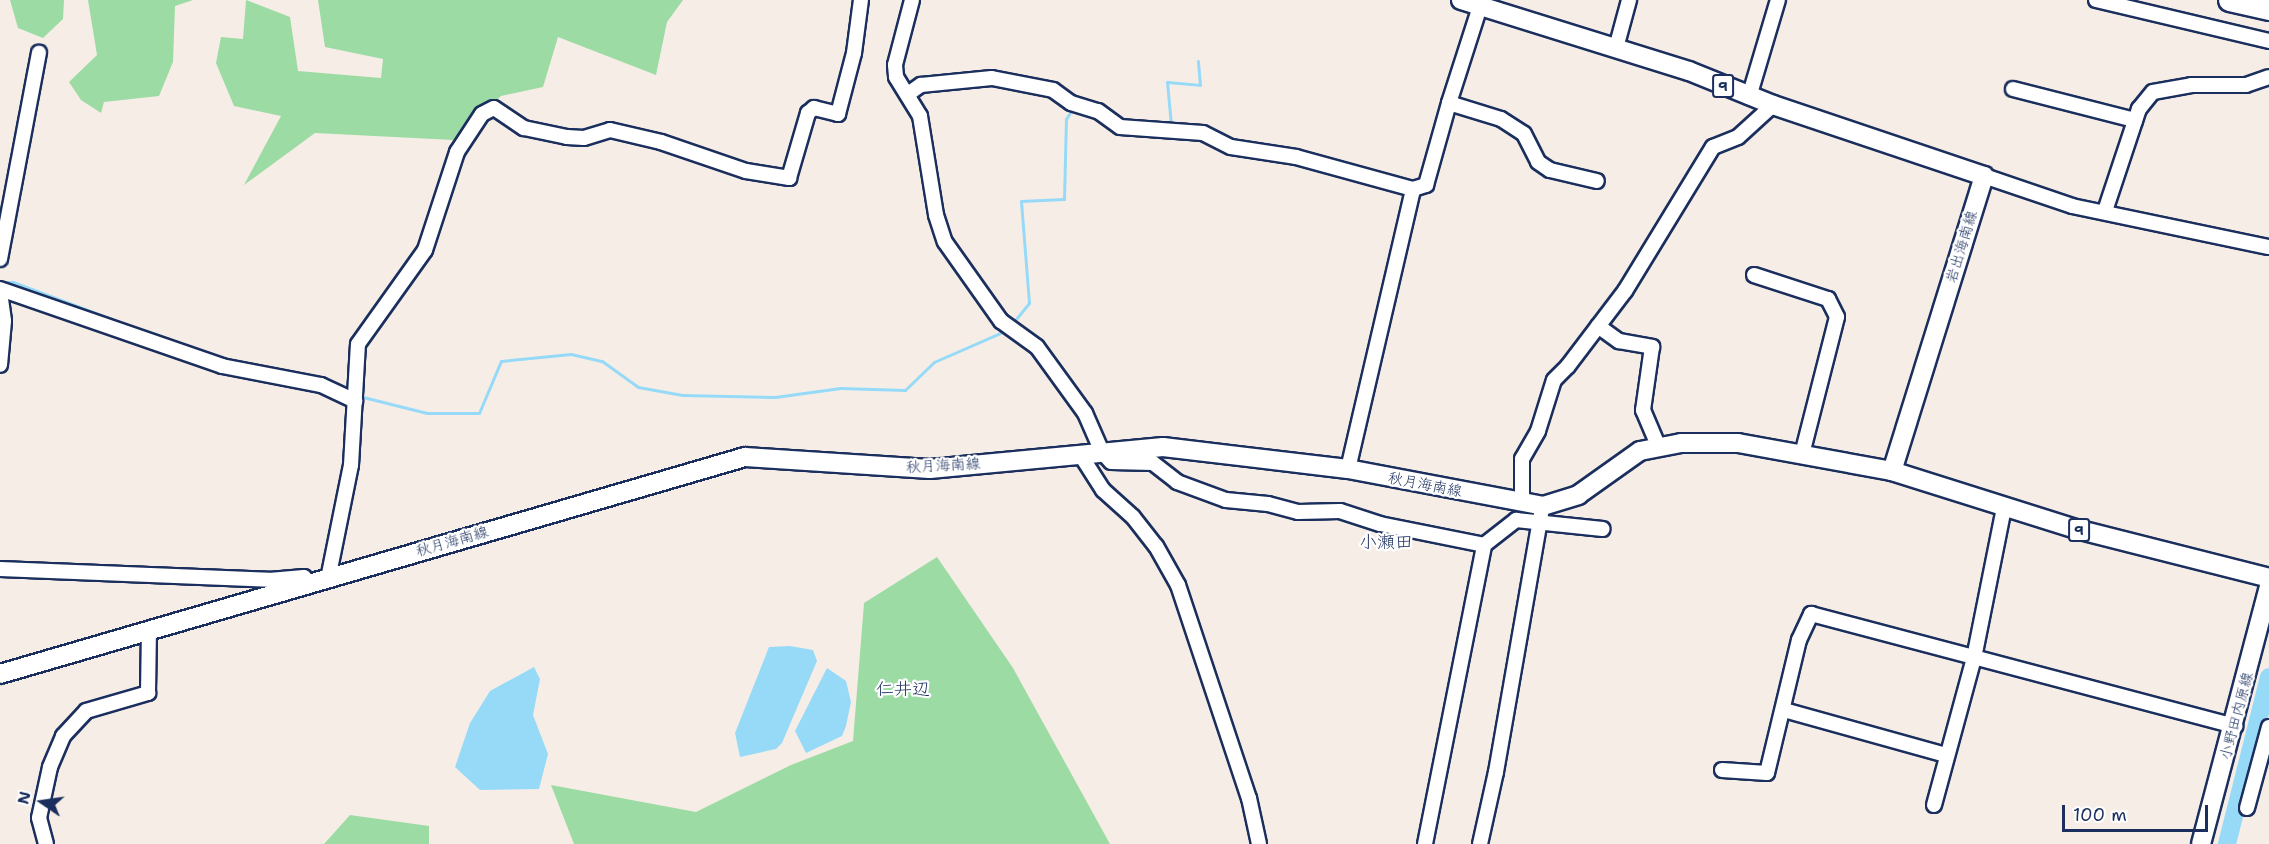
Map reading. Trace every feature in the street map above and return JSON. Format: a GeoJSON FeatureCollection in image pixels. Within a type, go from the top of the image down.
{"type":"FeatureCollection","features":[{"type":"Feature","properties":{"kind":"highway"},"geometry":{"type":"LineString","coordinates":[[2229,0],[2269,9]]}},
{"type":"Feature","properties":{"kind":"main road","name":"9"},"geometry":{"type":"LineString","coordinates":[[1461,0],[1481,3],[1689,71],[1749,97],[1984,176]]}},
{"type":"Feature","properties":{"kind":"main road","name":"岩出海南線"},"geometry":{"type":"LineString","coordinates":[[1892,471],[1984,176]]}},
{"type":"Feature","properties":{"kind":"main road","name":"秋月海南線"},"geometry":{"type":"LineString","coordinates":[[0,674],[745,457],[930,469],[1163,447],[1348,469],[1522,503],[1541,514],[1578,495],[1628,456],[1658,445],[1738,443],[1892,471]]}},
{"type":"Feature","properties":{"kind":"main road","name":"9"},"geometry":{"type":"LineString","coordinates":[[1892,471],[2004,508],[2269,578]]}},
{"type":"Feature","properties":{"kind":"main road","name":"小野田内原線"},"geometry":{"type":"LineString","coordinates":[[2201,844],[2235,726],[2269,586]]}},
{"type":"Feature","properties":{"kind":"street"},"geometry":{"type":"LineString","coordinates":[[328,579],[347,495],[362,336],[424,250],[457,152],[487,109],[494,108],[524,128],[584,138],[610,130],[661,142],[746,171],[789,178],[808,113],[814,108],[838,114],[854,53],[861,0]]}},
{"type":"Feature","properties":{"kind":"street"},"geometry":{"type":"LineString","coordinates":[[912,0],[895,65],[896,77],[920,116],[936,215],[945,242],[1001,321],[1037,346],[1084,413],[1102,452],[1119,463],[1153,463],[1178,482],[1227,500],[1268,504],[1298,512],[1340,511],[1380,524],[1484,545]]}},
{"type":"Feature","properties":{"kind":"street"},"geometry":{"type":"LineString","coordinates":[[1616,48],[1629,0]]}},
{"type":"Feature","properties":{"kind":"street"},"geometry":{"type":"LineString","coordinates":[[1749,97],[1778,0]]}},
{"type":"Feature","properties":{"kind":"street"},"geometry":{"type":"LineString","coordinates":[[2096,0],[2269,40]]}},
{"type":"Feature","properties":{"kind":"street"},"geometry":{"type":"LineString","coordinates":[[908,94],[921,86],[992,78],[1053,90],[1071,103],[1098,111],[1120,127],[1203,133],[1231,147],[1296,157],[1413,189],[1426,185],[1481,3]]}},
{"type":"Feature","properties":{"kind":"street"},"geometry":{"type":"LineString","coordinates":[[0,259],[39,52]]}},
{"type":"Feature","properties":{"kind":"street"},"geometry":{"type":"LineString","coordinates":[[2105,211],[2135,120],[2153,92],[2191,85],[2246,85],[2269,77]]}},
{"type":"Feature","properties":{"kind":"street"},"geometry":{"type":"LineString","coordinates":[[2013,89],[2135,120]]}},
{"type":"Feature","properties":{"kind":"street"},"geometry":{"type":"LineString","coordinates":[[1449,103],[1501,119],[1524,134],[1538,162],[1550,170],[1597,181]]}},
{"type":"Feature","properties":{"kind":"street"},"geometry":{"type":"LineString","coordinates":[[1522,503],[1522,459],[1538,431],[1554,380],[1598,326],[1653,247],[1670,211],[1713,147],[1738,137],[1773,105]]}},
{"type":"Feature","properties":{"kind":"street"},"geometry":{"type":"LineString","coordinates":[[1984,176],[2030,194],[2269,247]]}},
{"type":"Feature","properties":{"kind":"street"},"geometry":{"type":"LineString","coordinates":[[1348,469],[1413,189]]}},
{"type":"Feature","properties":{"kind":"street"},"geometry":{"type":"LineString","coordinates":[[1754,275],[1828,299],[1837,316],[1802,454]]}},
{"type":"Feature","properties":{"kind":"street"},"geometry":{"type":"LineString","coordinates":[[0,365],[4,321],[0,290],[51,303],[222,366],[321,386],[356,401]]}},
{"type":"Feature","properties":{"kind":"street"},"geometry":{"type":"LineString","coordinates":[[1598,326],[1619,341],[1652,347],[1643,410],[1658,445]]}},
{"type":"Feature","properties":{"kind":"street"},"geometry":{"type":"LineString","coordinates":[[1080,454],[1103,490],[1133,517],[1156,546],[1178,585],[1250,798],[1259,844]]}},
{"type":"Feature","properties":{"kind":"street"},"geometry":{"type":"LineString","coordinates":[[1934,805],[1974,658],[2004,508]]}},
{"type":"Feature","properties":{"kind":"street"},"geometry":{"type":"LineString","coordinates":[[1425,844],[1484,545],[1516,520],[1541,514],[1603,529]]}},
{"type":"Feature","properties":{"kind":"street"},"geometry":{"type":"LineString","coordinates":[[1480,844],[1496,772],[1541,514]]}},
{"type":"Feature","properties":{"kind":"street"},"geometry":{"type":"LineString","coordinates":[[0,569],[269,580],[304,577],[310,584]]}},
{"type":"Feature","properties":{"kind":"street"},"geometry":{"type":"LineString","coordinates":[[1722,770],[1767,773],[1799,640],[1811,614],[2235,726]]}},
{"type":"Feature","properties":{"kind":"street"},"geometry":{"type":"LineString","coordinates":[[46,844],[39,818],[50,767],[63,736],[86,711],[148,693],[149,632]]}},
{"type":"Feature","properties":{"kind":"street"},"geometry":{"type":"LineString","coordinates":[[1784,710],[1946,755]]}},
{"type":"Feature","properties":{"kind":"street"},"geometry":{"type":"LineString","coordinates":[[2247,808],[2269,727]]}},
{"type":"Feature","properties":{"kind":"green space"},"geometry":{"type":"Polygon","coordinates":[[[10,0],[64,0],[63,19],[43,38],[18,28],[10,0]]]}},
{"type":"Feature","properties":{"kind":"green space"},"geometry":{"type":"Polygon","coordinates":[[[88,0],[193,0],[175,6],[173,62],[159,96],[104,102],[101,113],[81,100],[69,82],[97,55],[88,0]]]}},
{"type":"Feature","properties":{"kind":"green space"},"geometry":{"type":"Polygon","coordinates":[[[246,0],[290,17],[298,71],[381,78],[383,59],[325,47],[318,0],[683,0],[667,22],[656,75],[558,37],[543,87],[501,96],[453,140],[315,133],[244,185],[281,116],[234,106],[216,63],[221,37],[243,39],[246,0]]]}},
{"type":"Feature","properties":{"kind":"green space"},"geometry":{"type":"Polygon","coordinates":[[[937,557],[1013,668],[1110,844],[574,844],[551,785],[696,812],[791,765],[853,741],[864,603],[937,557]]]}},
{"type":"Feature","properties":{"kind":"green space"},"geometry":{"type":"Polygon","coordinates":[[[350,815],[429,826],[429,844],[324,844],[350,815]]]}},
{"type":"Feature","properties":{"kind":"water"},"geometry":{"type":"Polygon","coordinates":[[[790,646],[813,650],[817,661],[782,743],[776,749],[740,757],[735,733],[769,647],[790,646]]]}},
{"type":"Feature","properties":{"kind":"water"},"geometry":{"type":"Polygon","coordinates":[[[534,667],[540,679],[533,715],[548,754],[539,789],[480,790],[455,767],[470,723],[490,691],[534,667]]]}},
{"type":"Feature","properties":{"kind":"water"},"geometry":{"type":"Polygon","coordinates":[[[827,668],[846,681],[851,702],[846,726],[842,736],[806,753],[795,731],[827,668]]]}},
{"type":"Feature","properties":{"kind":"waterway"},"geometry":{"type":"LineString","coordinates":[[1171,125],[1167,82],[1200,85],[1198,61]]}},
{"type":"Feature","properties":{"kind":"waterway"},"geometry":{"type":"LineString","coordinates":[[1012,324],[1029,303],[1021,201],[1064,199],[1066,119],[1071,111],[1082,113]]}},
{"type":"Feature","properties":{"kind":"waterway"},"geometry":{"type":"LineString","coordinates":[[1149,136],[1172,135]]}},
{"type":"Feature","properties":{"kind":"waterway"},"geometry":{"type":"LineString","coordinates":[[0,282],[13,282],[178,344]]}},
{"type":"Feature","properties":{"kind":"waterway"},"geometry":{"type":"LineString","coordinates":[[359,396],[427,413],[479,413],[501,361],[571,354],[602,361],[638,387],[682,395],[775,397],[840,388],[905,390],[934,362],[1005,331]]}},
{"type":"Feature","properties":{"kind":"waterway"},"geometry":{"type":"LineString","coordinates":[[2227,844],[2269,677]]}},
{"type":"Feature","properties":{"kind":"district","name":"小瀬田"},"geometry":{"type":"Point","coordinates":[1386,542]}},
{"type":"Feature","properties":{"kind":"district","name":"仁井辺"},"geometry":{"type":"Point","coordinates":[903,689]}}]}
